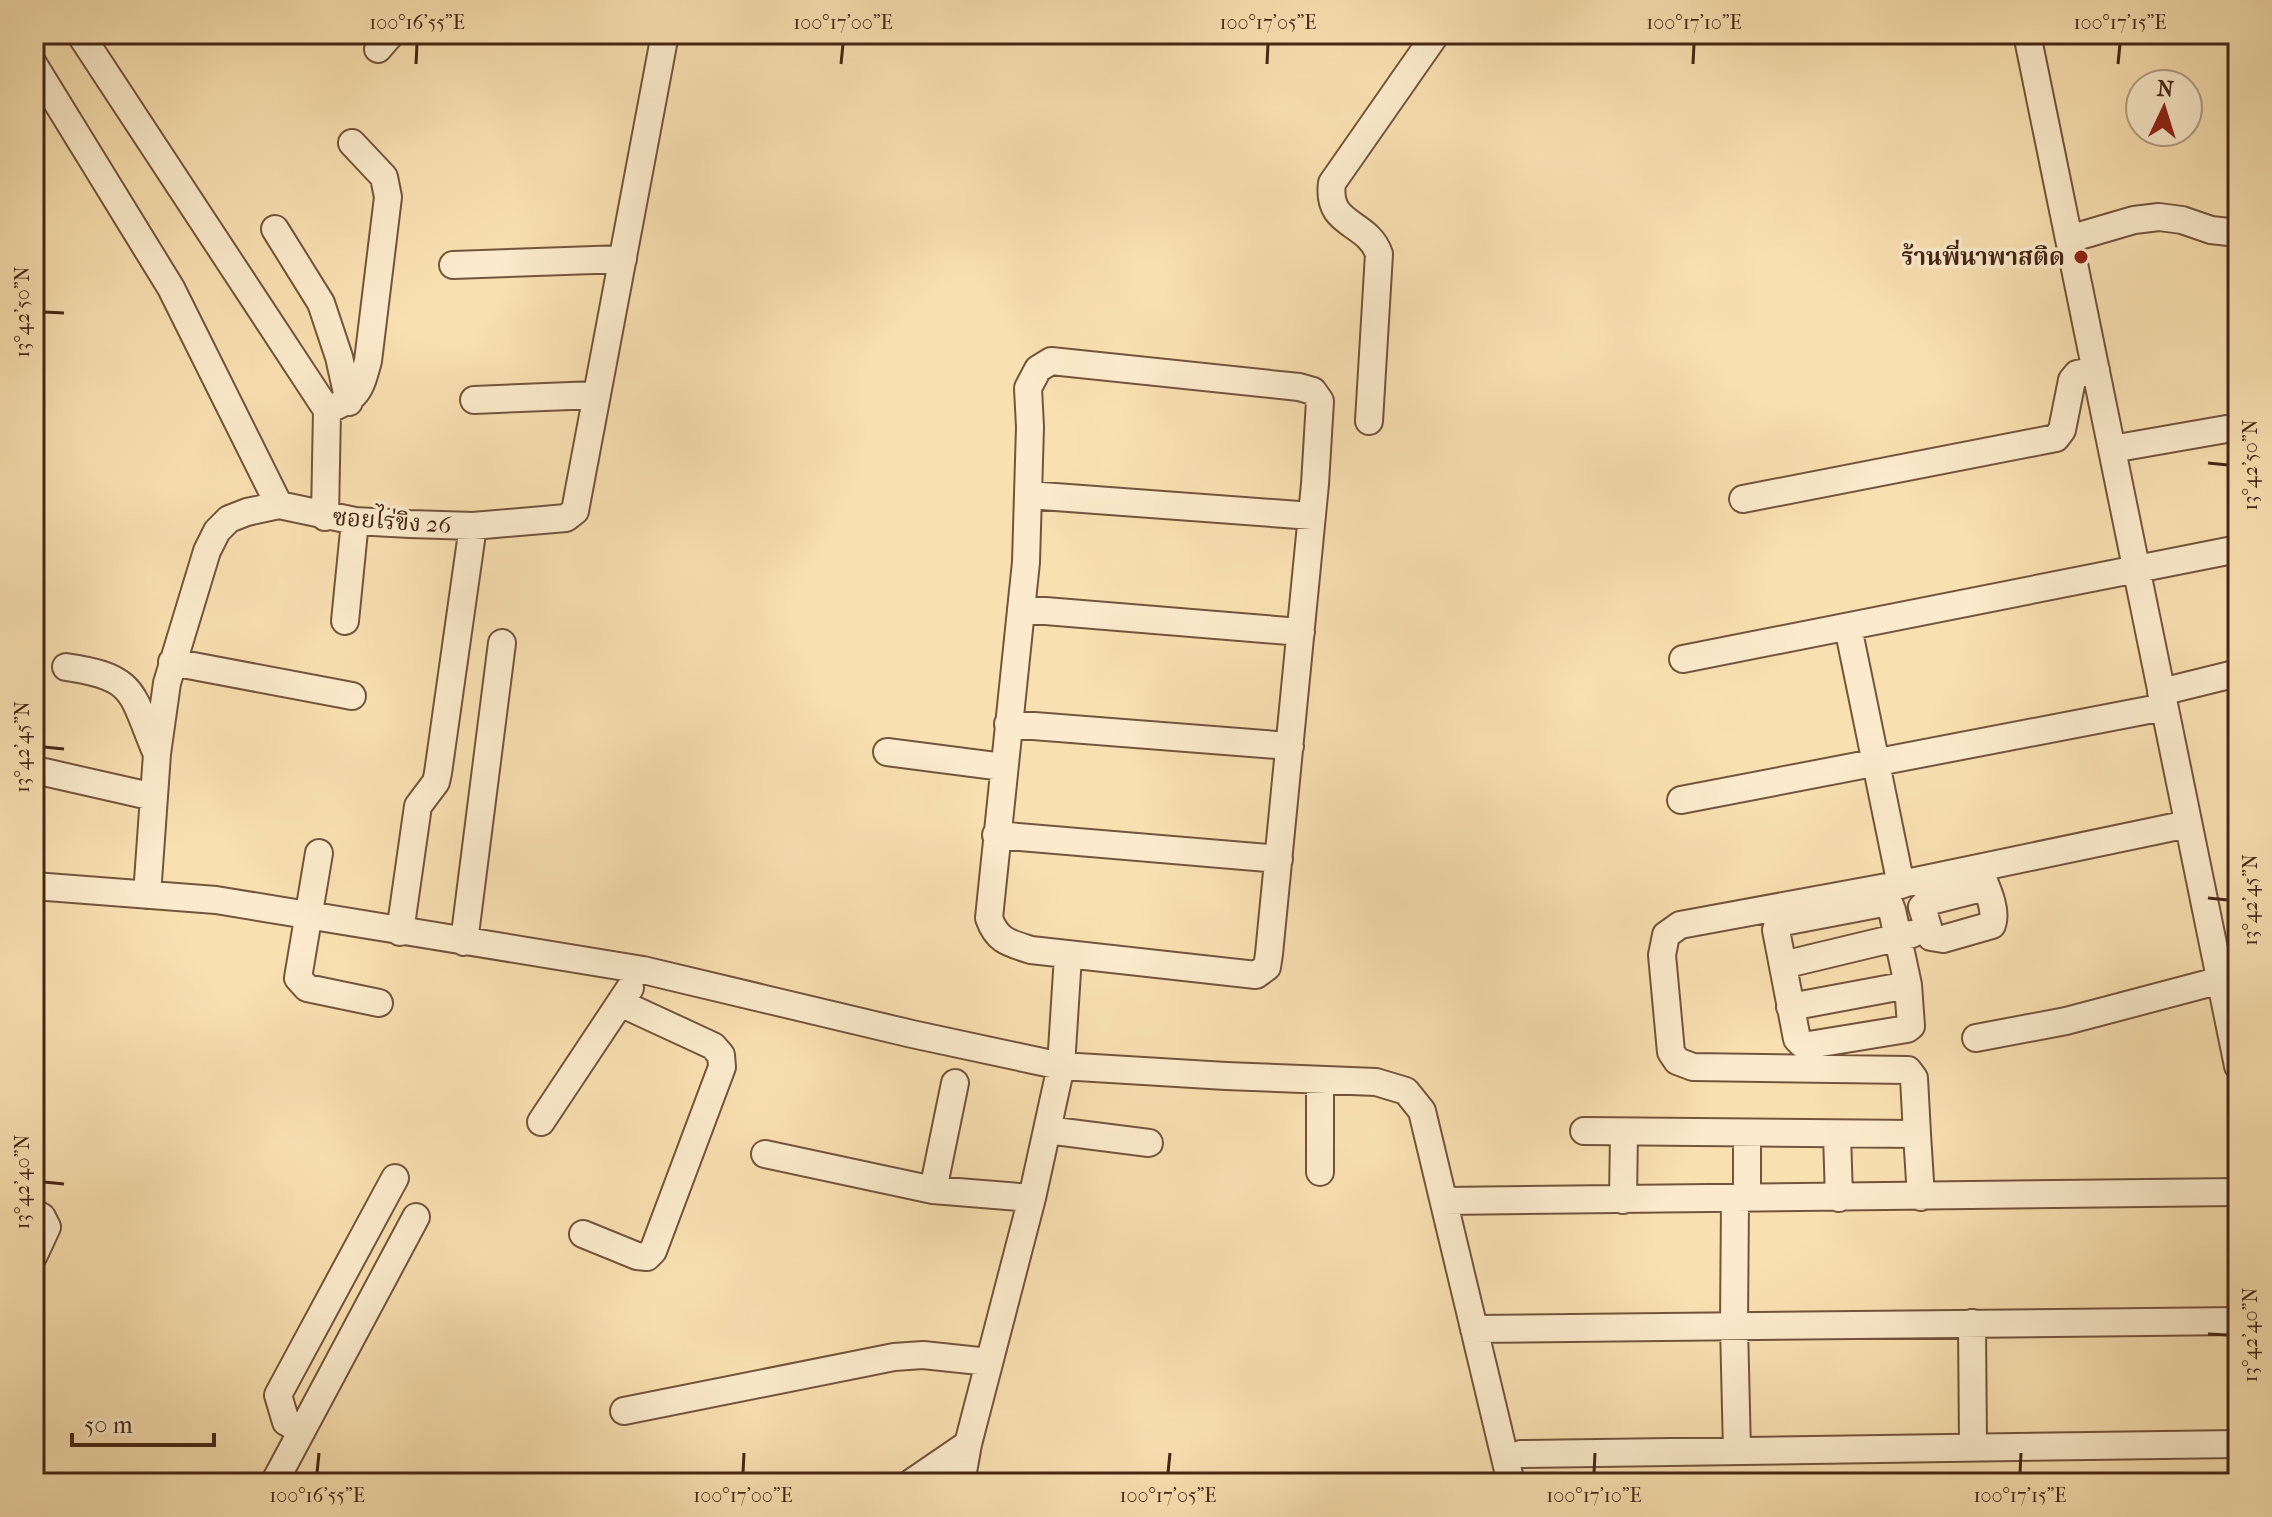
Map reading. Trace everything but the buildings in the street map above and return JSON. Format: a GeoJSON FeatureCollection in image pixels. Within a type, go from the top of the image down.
{"type":"FeatureCollection","features":[{"type":"Feature","properties":{"kind":"street"},"geometry":{"type":"LineString","coordinates":[[80,34],[338,406]]}},
{"type":"Feature","properties":{"kind":"street","name":"ซอยไร่ขิง 26"},"geometry":{"type":"LineString","coordinates":[[147,895],[157,754],[167,683],[207,551],[217,531],[229,519],[279,505],[355,521],[473,526],[566,518],[575,511],[665,34]]}},
{"type":"Feature","properties":{"kind":"street"},"geometry":{"type":"LineString","coordinates":[[1369,421],[1379,254],[1374,241],[1335,211],[1329,199],[1332,183],[1436,34]]}},
{"type":"Feature","properties":{"kind":"street"},"geometry":{"type":"LineString","coordinates":[[2027,34],[2238,1066]]}},
{"type":"Feature","properties":{"kind":"street"},"geometry":{"type":"LineString","coordinates":[[34,65],[171,288],[279,505]]}},
{"type":"Feature","properties":{"kind":"street"},"geometry":{"type":"LineString","coordinates":[[338,406],[357,393],[368,361],[388,197],[384,177],[352,143]]}},
{"type":"Feature","properties":{"kind":"street"},"geometry":{"type":"LineString","coordinates":[[2069,239],[2134,220],[2159,217],[2182,220],[2211,230],[2238,233]]}},
{"type":"Feature","properties":{"kind":"street"},"geometry":{"type":"LineString","coordinates":[[275,229],[321,303],[339,357],[338,406],[325,517]]}},
{"type":"Feature","properties":{"kind":"street"},"geometry":{"type":"LineString","coordinates":[[453,265],[623,259]]}},
{"type":"Feature","properties":{"kind":"street"},"geometry":{"type":"LineString","coordinates":[[1051,361],[1283,386],[1313,391],[1320,401],[1321,421],[1267,967],[1256,975],[1068,956],[1031,950],[995,934],[989,918],[1021,609],[1028,495],[1028,388],[1038,369],[1051,361]]}},
{"type":"Feature","properties":{"kind":"street"},"geometry":{"type":"LineString","coordinates":[[1743,499],[2056,438],[2062,430],[2072,380],[2077,374],[2096,370]]}},
{"type":"Feature","properties":{"kind":"street"},"geometry":{"type":"LineString","coordinates":[[474,400],[595,395]]}},
{"type":"Feature","properties":{"kind":"street"},"geometry":{"type":"LineString","coordinates":[[2112,449],[2238,427]]}},
{"type":"Feature","properties":{"kind":"street"},"geometry":{"type":"LineString","coordinates":[[1028,495],[1312,516]]}},
{"type":"Feature","properties":{"kind":"street"},"geometry":{"type":"LineString","coordinates":[[345,621],[355,521]]}},
{"type":"Feature","properties":{"kind":"street"},"geometry":{"type":"LineString","coordinates":[[400,932],[418,806],[436,782],[438,773],[473,526]]}},
{"type":"Feature","properties":{"kind":"street"},"geometry":{"type":"LineString","coordinates":[[1683,659],[2238,549]]}},
{"type":"Feature","properties":{"kind":"street"},"geometry":{"type":"LineString","coordinates":[[1021,609],[1301,632]]}},
{"type":"Feature","properties":{"kind":"street"},"geometry":{"type":"LineString","coordinates":[[1848,627],[1901,885]]}},
{"type":"Feature","properties":{"kind":"street"},"geometry":{"type":"LineString","coordinates":[[464,942],[502,643]]}},
{"type":"Feature","properties":{"kind":"street"},"geometry":{"type":"LineString","coordinates":[[172,662],[352,696]]}},
{"type":"Feature","properties":{"kind":"street"},"geometry":{"type":"LineString","coordinates":[[66,667],[99,672],[116,679],[130,691],[157,754]]}},
{"type":"Feature","properties":{"kind":"street"},"geometry":{"type":"LineString","coordinates":[[1681,800],[1877,762],[2162,699],[2238,673]]}},
{"type":"Feature","properties":{"kind":"street"},"geometry":{"type":"LineString","coordinates":[[1008,724],[1290,746]]}},
{"type":"Feature","properties":{"kind":"street"},"geometry":{"type":"LineString","coordinates":[[887,752],[1003,767]]}},
{"type":"Feature","properties":{"kind":"street"},"geometry":{"type":"LineString","coordinates":[[44,772],[154,797]]}},
{"type":"Feature","properties":{"kind":"street"},"geometry":{"type":"LineString","coordinates":[[1982,878],[1994,915],[1992,925],[1943,939],[1931,937],[1922,914],[1922,907],[1927,902],[1982,878],[2188,824]]}},
{"type":"Feature","properties":{"kind":"street"},"geometry":{"type":"LineString","coordinates":[[996,835],[1279,859]]}},
{"type":"Feature","properties":{"kind":"street"},"geometry":{"type":"LineString","coordinates":[[319,853],[298,978],[300,984],[379,1003]]}},
{"type":"Feature","properties":{"kind":"street"},"geometry":{"type":"LineString","coordinates":[[1921,1197],[1914,1078],[1908,1070],[1693,1067],[1677,1061],[1671,1052],[1662,955],[1666,935],[1680,925],[1901,885],[1982,878]]}},
{"type":"Feature","properties":{"kind":"street"},"geometry":{"type":"LineString","coordinates":[[34,886],[216,900],[643,970],[1061,1066],[1376,1082],[1406,1091],[1422,1111],[1511,1483]]}},
{"type":"Feature","properties":{"kind":"street"},"geometry":{"type":"LineString","coordinates":[[1883,903],[1890,905],[1898,939],[1908,985],[1913,1019],[1911,1026],[1802,1044],[1797,1039],[1790,1007],[1776,930],[1778,923],[1883,903]]}},
{"type":"Feature","properties":{"kind":"street"},"geometry":{"type":"LineString","coordinates":[[1783,965],[1898,939],[1927,928]]}},
{"type":"Feature","properties":{"kind":"street"},"geometry":{"type":"LineString","coordinates":[[961,1483],[968,1444],[1032,1198],[1061,1066],[1068,956]]}},
{"type":"Feature","properties":{"kind":"street"},"geometry":{"type":"LineString","coordinates":[[541,1122],[643,970]]}},
{"type":"Feature","properties":{"kind":"street"},"geometry":{"type":"LineString","coordinates":[[1976,1038],[2066,1021],[2221,980]]}},
{"type":"Feature","properties":{"kind":"street"},"geometry":{"type":"LineString","coordinates":[[1790,1007],[1908,985]]}},
{"type":"Feature","properties":{"kind":"street"},"geometry":{"type":"LineString","coordinates":[[583,1234],[637,1256],[647,1257],[653,1251],[722,1067],[721,1055],[713,1046],[620,1003]]}},
{"type":"Feature","properties":{"kind":"street"},"geometry":{"type":"LineString","coordinates":[[1320,1081],[1320,1172]]}},
{"type":"Feature","properties":{"kind":"street"},"geometry":{"type":"LineString","coordinates":[[933,1190],[955,1083]]}},
{"type":"Feature","properties":{"kind":"street"},"geometry":{"type":"LineString","coordinates":[[1047,1130],[1149,1143]]}},
{"type":"Feature","properties":{"kind":"street"},"geometry":{"type":"LineString","coordinates":[[1584,1131],[1917,1134]]}},
{"type":"Feature","properties":{"kind":"street"},"geometry":{"type":"LineString","coordinates":[[1623,1200],[1624,1132]]}},
{"type":"Feature","properties":{"kind":"street"},"geometry":{"type":"LineString","coordinates":[[1737,1451],[1734,1326],[1747,1134]]}},
{"type":"Feature","properties":{"kind":"street"},"geometry":{"type":"LineString","coordinates":[[1837,1134],[1839,1198]]}},
{"type":"Feature","properties":{"kind":"street"},"geometry":{"type":"LineString","coordinates":[[765,1154],[933,1190],[1032,1198]]}},
{"type":"Feature","properties":{"kind":"street"},"geometry":{"type":"LineString","coordinates":[[302,1431],[286,1422],[278,1395],[395,1178]]}},
{"type":"Feature","properties":{"kind":"street"},"geometry":{"type":"LineString","coordinates":[[1444,1201],[2238,1192]]}},
{"type":"Feature","properties":{"kind":"street"},"geometry":{"type":"LineString","coordinates":[[34,1213],[42,1217],[47,1227],[34,1255]]}},
{"type":"Feature","properties":{"kind":"street"},"geometry":{"type":"LineString","coordinates":[[274,1483],[416,1217]]}},
{"type":"Feature","properties":{"kind":"street"},"geometry":{"type":"LineString","coordinates":[[1474,1329],[2238,1321]]}},
{"type":"Feature","properties":{"kind":"street"},"geometry":{"type":"LineString","coordinates":[[1972,1323],[1973,1447]]}},
{"type":"Feature","properties":{"kind":"street"},"geometry":{"type":"LineString","coordinates":[[624,1411],[894,1357],[923,1355],[989,1362]]}},
{"type":"Feature","properties":{"kind":"street"},"geometry":{"type":"LineString","coordinates":[[911,1483],[968,1444]]}},
{"type":"Feature","properties":{"kind":"street"},"geometry":{"type":"LineString","coordinates":[[1521,1454],[2238,1444]]}},
{"type":"Feature","properties":{"kind":"place","name":"ร้านพี่นาพาสติด"},"geometry":{"type":"Point","coordinates":[2081,257]}}]}
